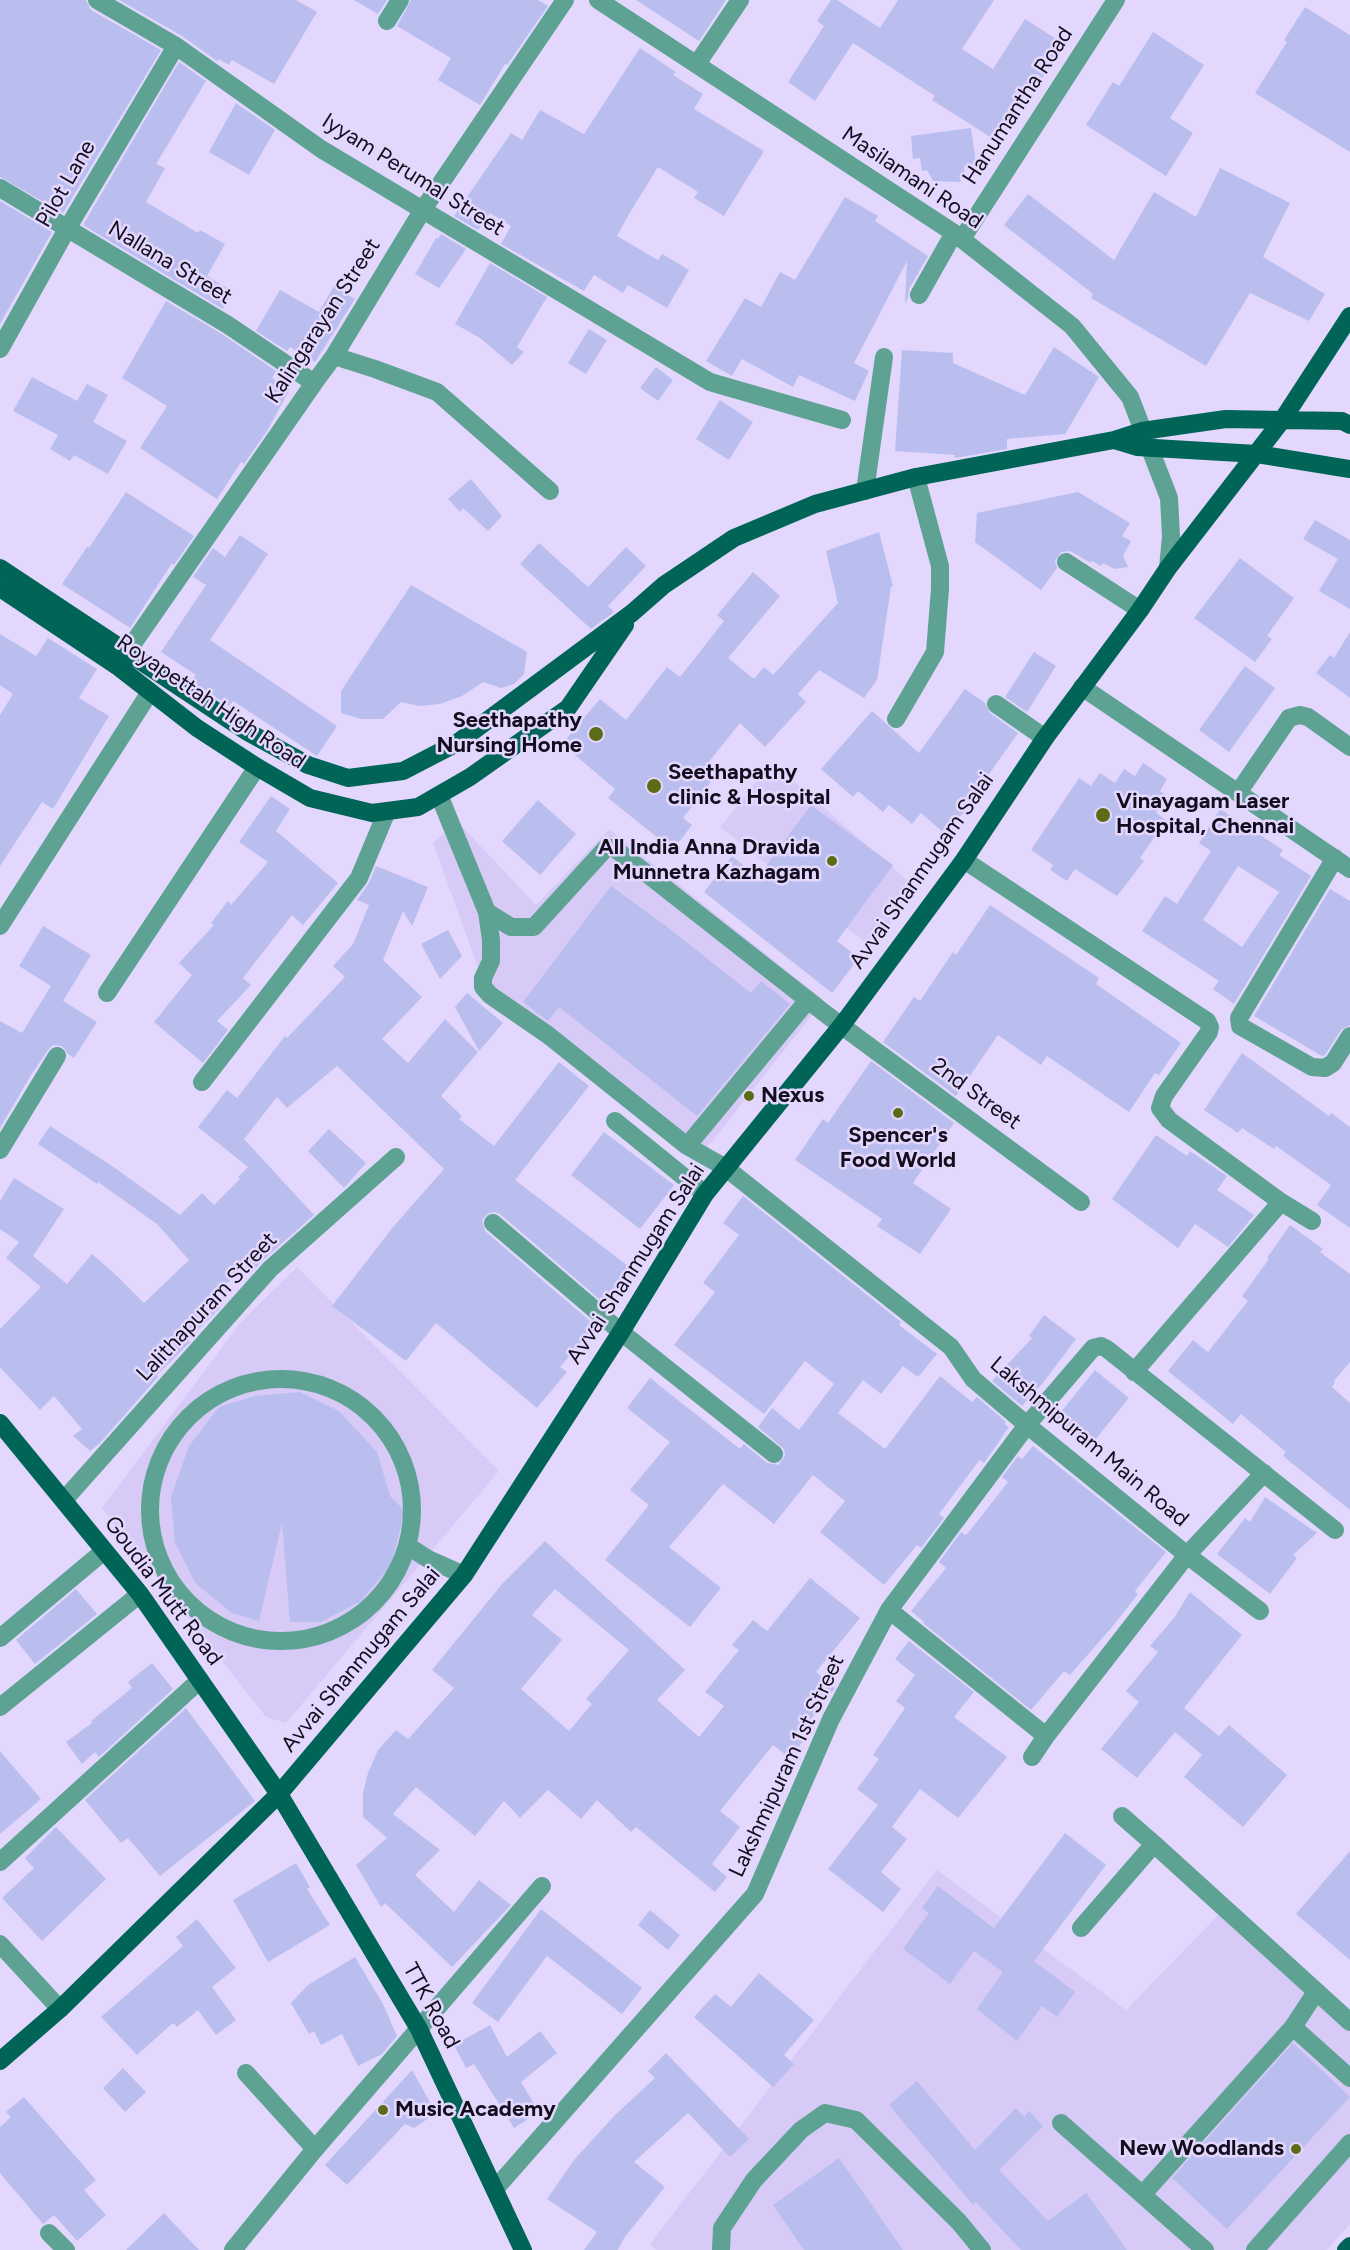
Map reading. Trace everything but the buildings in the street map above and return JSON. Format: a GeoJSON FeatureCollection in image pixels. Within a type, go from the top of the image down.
{"type":"FeatureCollection","features":[{"type":"Feature","properties":{"kind":"main road","name":"Avvai Shanmugam Salai"},"geometry":{"type":"LineString","coordinates":[[0,2061],[60,2009],[279,1794],[464,1575],[621,1332],[705,1194],[842,1025],[964,860],[1045,738],[1140,610],[1168,568],[1283,419],[1350,316]]}},
{"type":"Feature","properties":{"kind":"main road"},"geometry":{"type":"LineString","coordinates":[[632,614],[664,585],[734,538],[815,504],[916,477],[1114,440],[1137,447],[1145,439],[1226,419],[1341,421],[1350,425]]}},
{"type":"Feature","properties":{"kind":"main road"},"geometry":{"type":"LineString","coordinates":[[1145,439],[1350,469]]}},
{"type":"Feature","properties":{"kind":"main road","name":"Royapettah High Road"},"geometry":{"type":"LineString","coordinates":[[0,568],[122,659],[150,692],[198,728],[257,767],[310,798],[372,813],[418,807],[470,777],[568,708],[632,614]]}},
{"type":"Feature","properties":{"kind":"main road","name":"Royapettah High Road"},"geometry":{"type":"LineString","coordinates":[[0,588],[308,765],[348,778],[404,771],[457,742],[632,614]]}},
{"type":"Feature","properties":{"kind":"main road","name":"Goudia Mutt Road"},"geometry":{"type":"LineString","coordinates":[[0,1423],[140,1594],[279,1794]]}},
{"type":"Feature","properties":{"kind":"main road","name":"TTK Road"},"geometry":{"type":"LineString","coordinates":[[279,1794],[419,2029],[523,2250]]}},
{"type":"Feature","properties":{"kind":"main road"},"geometry":{"type":"LineString","coordinates":[[1346,2250],[1350,2246]]}},
{"type":"Feature","properties":{"kind":"street","name":"Iyyam Perumal Street"},"geometry":{"type":"LineString","coordinates":[[97,0],[176,46],[321,148],[422,211],[710,382],[842,420]]}},
{"type":"Feature","properties":{"kind":"street"},"geometry":{"type":"LineString","coordinates":[[387,21],[400,0]]}},
{"type":"Feature","properties":{"kind":"street","name":"Kalingarayan Street"},"geometry":{"type":"LineString","coordinates":[[122,659],[334,356],[422,211],[565,0]]}},
{"type":"Feature","properties":{"kind":"street","name":"Masilamani Road"},"geometry":{"type":"LineString","coordinates":[[598,0],[958,236],[1072,326],[1130,397],[1169,498],[1171,536],[1168,568]]}},
{"type":"Feature","properties":{"kind":"street"},"geometry":{"type":"LineString","coordinates":[[697,64],[740,0]]}},
{"type":"Feature","properties":{"kind":"street","name":"Hanumantha Road"},"geometry":{"type":"LineString","coordinates":[[919,295],[1116,0]]}},
{"type":"Feature","properties":{"kind":"street","name":"Pilot Lane"},"geometry":{"type":"LineString","coordinates":[[0,349],[67,229],[176,46]]}},
{"type":"Feature","properties":{"kind":"street","name":"Nallana Street"},"geometry":{"type":"LineString","coordinates":[[0,188],[228,325],[314,383]]}},
{"type":"Feature","properties":{"kind":"street"},"geometry":{"type":"LineString","coordinates":[[334,356],[437,392],[550,491]]}},
{"type":"Feature","properties":{"kind":"street"},"geometry":{"type":"LineString","coordinates":[[865,491],[884,357]]}},
{"type":"Feature","properties":{"kind":"street"},"geometry":{"type":"LineString","coordinates":[[897,719],[935,652],[940,589],[940,566],[916,477]]}},
{"type":"Feature","properties":{"kind":"street"},"geometry":{"type":"LineString","coordinates":[[1066,562],[1140,610]]}},
{"type":"Feature","properties":{"kind":"street"},"geometry":{"type":"LineString","coordinates":[[1082,687],[1238,793],[1344,860],[1239,1018],[1240,1026],[1312,1067],[1325,1068],[1333,1063],[1350,1036]]}},
{"type":"Feature","properties":{"kind":"street"},"geometry":{"type":"LineString","coordinates":[[0,926],[150,692]]}},
{"type":"Feature","properties":{"kind":"street"},"geometry":{"type":"LineString","coordinates":[[996,704],[1045,738]]}},
{"type":"Feature","properties":{"kind":"street"},"geometry":{"type":"LineString","coordinates":[[1238,793],[1289,718],[1300,715],[1308,717],[1350,747]]}},
{"type":"Feature","properties":{"kind":"street"},"geometry":{"type":"LineString","coordinates":[[107,993],[257,767]]}},
{"type":"Feature","properties":{"kind":"street"},"geometry":{"type":"LineString","coordinates":[[438,795],[487,912]]}},
{"type":"Feature","properties":{"kind":"street"},"geometry":{"type":"LineString","coordinates":[[202,1082],[359,878],[387,811]]}},
{"type":"Feature","properties":{"kind":"street","name":"2nd Street"},"geometry":{"type":"LineString","coordinates":[[487,912],[511,927],[534,927],[606,848],[614,848],[808,1000],[1082,1202]]}},
{"type":"Feature","properties":{"kind":"street"},"geometry":{"type":"LineString","coordinates":[[964,860],[1203,1017],[1210,1027],[1209,1032],[1164,1096],[1160,1108],[1169,1120],[1281,1202],[1312,1221]]}},
{"type":"Feature","properties":{"kind":"street","name":"Lakshmipuram Main Road"},"geometry":{"type":"LineString","coordinates":[[487,912],[491,940],[490,961],[483,978],[483,987],[490,995],[548,1035],[687,1146],[726,1168],[951,1347],[973,1379],[1187,1555],[1260,1611]]}},
{"type":"Feature","properties":{"kind":"street"},"geometry":{"type":"LineString","coordinates":[[687,1146],[808,1000]]}},
{"type":"Feature","properties":{"kind":"street"},"geometry":{"type":"LineString","coordinates":[[0,1150],[57,1056]]}},
{"type":"Feature","properties":{"kind":"street"},"geometry":{"type":"LineString","coordinates":[[615,1121],[705,1194]]}},
{"type":"Feature","properties":{"kind":"street","name":"Lalithapuram Street"},"geometry":{"type":"LineString","coordinates":[[63,1500],[270,1269],[396,1157]]}},
{"type":"Feature","properties":{"kind":"street"},"geometry":{"type":"LineString","coordinates":[[1281,1202],[1134,1372],[1335,1530]]}},
{"type":"Feature","properties":{"kind":"street"},"geometry":{"type":"LineString","coordinates":[[493,1223],[621,1332],[774,1454]]}},
{"type":"Feature","properties":{"kind":"street","name":"Lakshmipuram 1st Street"},"geometry":{"type":"LineString","coordinates":[[495,2189],[755,1894],[831,1719],[889,1610],[1027,1425],[1093,1348],[1101,1346],[1134,1372]]}},
{"type":"Feature","properties":{"kind":"street"},"geometry":{"type":"LineString","coordinates":[[281,1377],[329,1385],[371,1411],[400,1450],[413,1497],[408,1546],[387,1590],[350,1623],[305,1641],[256,1641],[210,1623],[175,1590],[153,1546],[149,1498],[162,1451],[192,1412],[234,1386],[281,1377]]}},
{"type":"Feature","properties":{"kind":"street"},"geometry":{"type":"LineString","coordinates":[[1032,1757],[1187,1555],[1264,1473]]}},
{"type":"Feature","properties":{"kind":"street"},"geometry":{"type":"LineString","coordinates":[[408,1546],[428,1559],[464,1575]]}},
{"type":"Feature","properties":{"kind":"street"},"geometry":{"type":"LineString","coordinates":[[0,1638],[104,1551]]}},
{"type":"Feature","properties":{"kind":"street"},"geometry":{"type":"LineString","coordinates":[[0,1707],[140,1594]]}},
{"type":"Feature","properties":{"kind":"street"},"geometry":{"type":"LineString","coordinates":[[889,1610],[1046,1736]]}},
{"type":"Feature","properties":{"kind":"street"},"geometry":{"type":"LineString","coordinates":[[0,1862],[200,1680]]}},
{"type":"Feature","properties":{"kind":"street"},"geometry":{"type":"LineString","coordinates":[[1122,1816],[1350,2022]]}},
{"type":"Feature","properties":{"kind":"street"},"geometry":{"type":"LineString","coordinates":[[1081,1928],[1154,1844]]}},
{"type":"Feature","properties":{"kind":"street"},"geometry":{"type":"LineString","coordinates":[[233,2250],[315,2149],[542,1886]]}},
{"type":"Feature","properties":{"kind":"street"},"geometry":{"type":"LineString","coordinates":[[0,1944],[60,2009]]}},
{"type":"Feature","properties":{"kind":"street"},"geometry":{"type":"LineString","coordinates":[[1143,2194],[1293,2027],[1316,1992]]}},
{"type":"Feature","properties":{"kind":"street"},"geometry":{"type":"LineString","coordinates":[[1293,2027],[1350,2078]]}},
{"type":"Feature","properties":{"kind":"street"},"geometry":{"type":"LineString","coordinates":[[246,2073],[315,2149]]}},
{"type":"Feature","properties":{"kind":"street"},"geometry":{"type":"LineString","coordinates":[[721,2250],[722,2228],[754,2180],[801,2130],[825,2113],[856,2120],[952,2214],[982,2250]]}},
{"type":"Feature","properties":{"kind":"street"},"geometry":{"type":"LineString","coordinates":[[1060,2123],[1205,2250]]}},
{"type":"Feature","properties":{"kind":"street"},"geometry":{"type":"LineString","coordinates":[[1256,2250],[1350,2143]]}},
{"type":"Feature","properties":{"kind":"street"},"geometry":{"type":"LineString","coordinates":[[49,2233],[66,2250]]}},
{"type":"Feature","properties":{"kind":"shaded area","name":"All India Anna Dravida Munnetra Kazhagam"},"geometry":{"type":"Polygon","coordinates":[[[772,762],[917,889],[872,948],[720,827],[772,762]]]}},
{"type":"Feature","properties":{"kind":"shaded area"},"geometry":{"type":"Polygon","coordinates":[[[457,821],[536,905],[609,829],[824,1000],[702,1154],[485,987],[433,843],[457,821]]]}},
{"type":"Feature","properties":{"kind":"shaded area"},"geometry":{"type":"Polygon","coordinates":[[[297,1267],[499,1471],[286,1723],[266,1717],[102,1508],[240,1323],[297,1267]]]}},
{"type":"Feature","properties":{"kind":"shaded area"},"geometry":{"type":"Polygon","coordinates":[[[937,1870],[1126,2010],[1226,1907],[1350,2019],[1350,2224],[1327,2250],[656,2250],[650,2244],[937,1870]]]}},
{"type":"Feature","properties":{"kind":"place","name":"Seethapathy Nursing Home"},"geometry":{"type":"Point","coordinates":[596,734]}},
{"type":"Feature","properties":{"kind":"place","name":"Seethapathy clinic & Hospital"},"geometry":{"type":"Point","coordinates":[654,786]}},
{"type":"Feature","properties":{"kind":"place","name":"Vinayagam Laser Hospital, Chennai"},"geometry":{"type":"Point","coordinates":[1103,815]}},
{"type":"Feature","properties":{"kind":"place","name":"All India Anna Dravida Munnetra Kazhagam"},"geometry":{"type":"Point","coordinates":[832,861]}},
{"type":"Feature","properties":{"kind":"place","name":"Nexus"},"geometry":{"type":"Point","coordinates":[749,1096]}},
{"type":"Feature","properties":{"kind":"place","name":"Spencer's Food World"},"geometry":{"type":"Point","coordinates":[898,1113]}},
{"type":"Feature","properties":{"kind":"place","name":"Music Academy"},"geometry":{"type":"Point","coordinates":[383,2110]}},
{"type":"Feature","properties":{"kind":"place","name":"New Woodlands"},"geometry":{"type":"Point","coordinates":[1296,2149]}}]}
